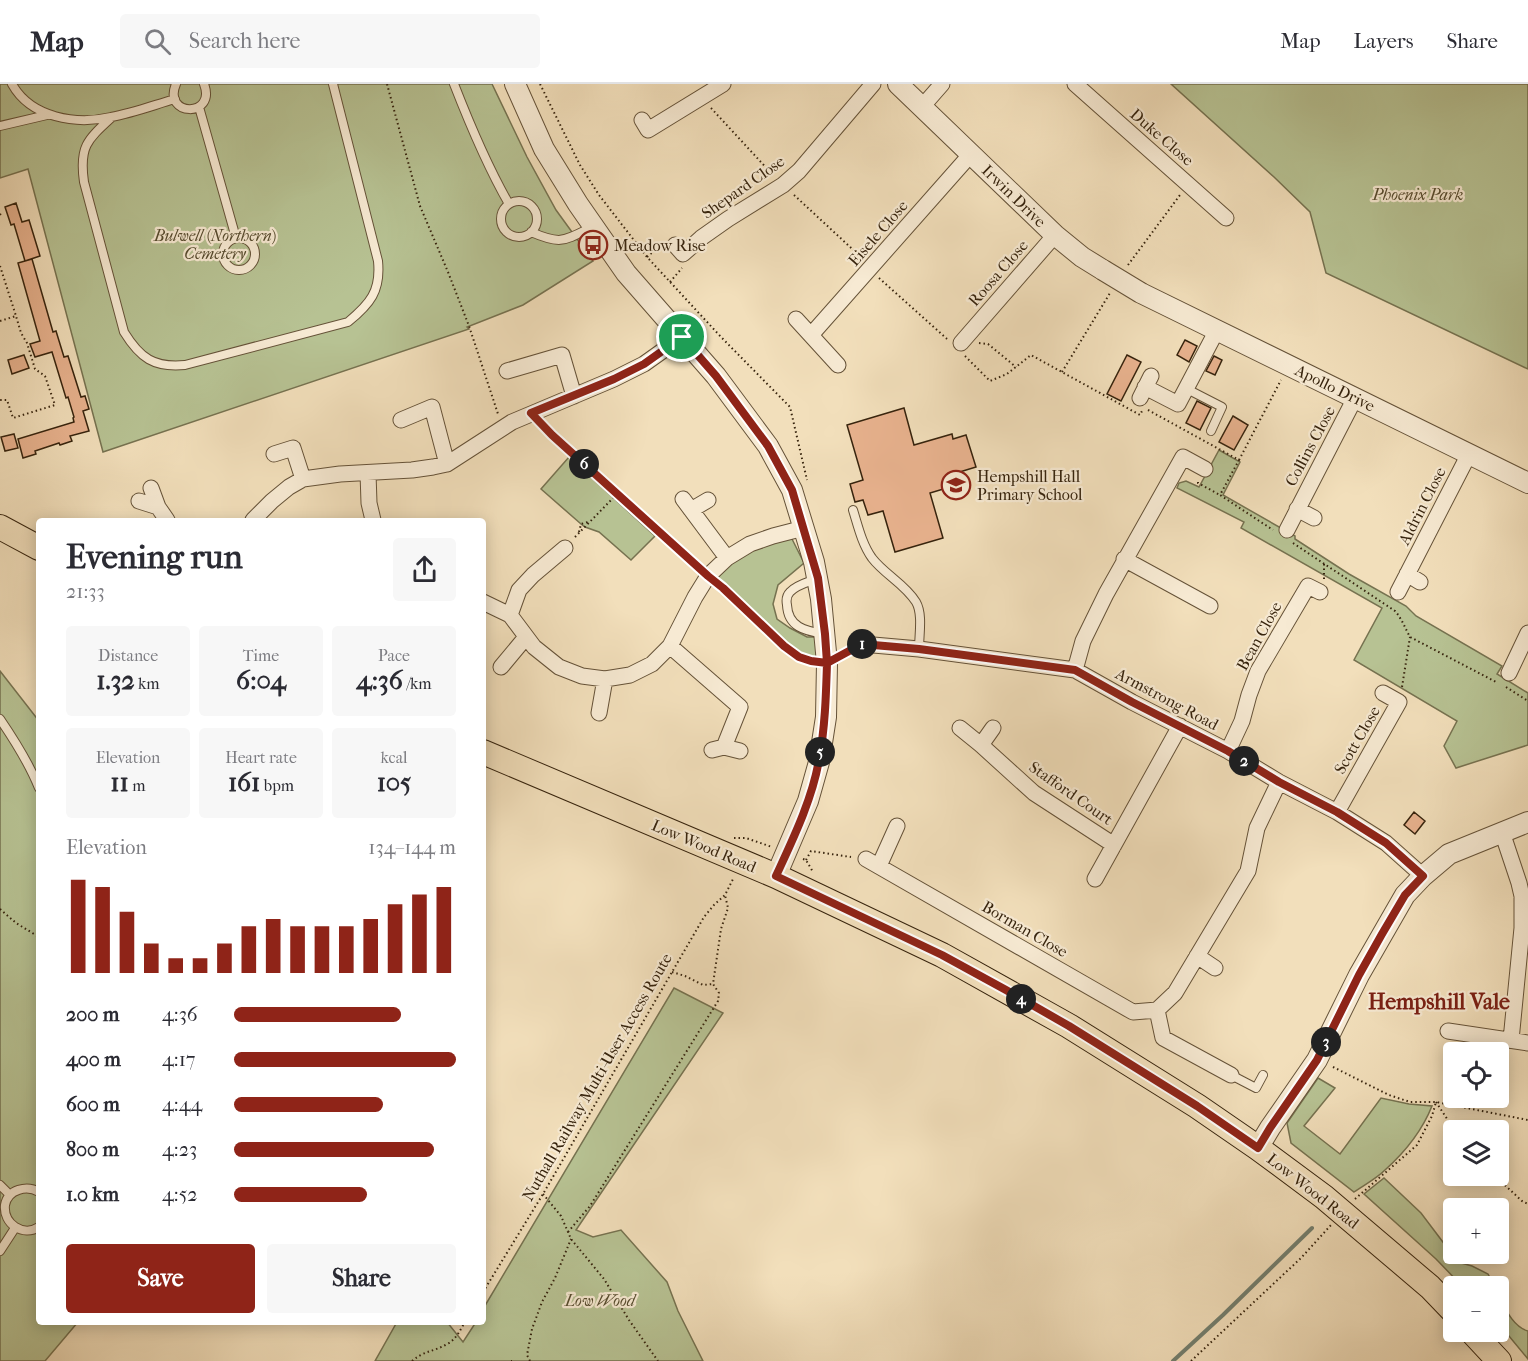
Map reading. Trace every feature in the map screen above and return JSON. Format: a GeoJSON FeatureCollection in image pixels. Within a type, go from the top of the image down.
{"type":"FeatureCollection","features":[{"type":"Feature","properties":{"kind":"main road"},"geometry":{"type":"LineString","coordinates":[[0,527],[36,546]]}},
{"type":"Feature","properties":{"kind":"main road","name":"Low Wood Road"},"geometry":{"type":"LineString","coordinates":[[486,753],[776,876],[952,960],[1069,1026],[1197,1106],[1324,1197],[1350,1204],[1443,1301]]}},
{"type":"Feature","properties":{"kind":"main road"},"geometry":{"type":"LineString","coordinates":[[1481,1342],[1499,1361]]}},
{"type":"Feature","properties":{"kind":"street"},"geometry":{"type":"LineString","coordinates":[[515,84],[544,149],[594,227],[626,273],[716,376],[768,446],[792,490],[818,578],[827,663],[826,717],[819,762],[808,801],[776,876]]}},
{"type":"Feature","properties":{"kind":"street"},"geometry":{"type":"LineString","coordinates":[[642,120],[648,130],[723,84]]}},
{"type":"Feature","properties":{"kind":"street","name":"Shepard Close"},"geometry":{"type":"LineString","coordinates":[[675,245],[683,254],[728,219],[783,185],[799,171],[873,84]]}},
{"type":"Feature","properties":{"kind":"street","name":"Irwin Drive"},"geometry":{"type":"LineString","coordinates":[[898,84],[1055,235],[1082,257],[1141,293]]}},
{"type":"Feature","properties":{"kind":"street"},"geometry":{"type":"LineString","coordinates":[[921,108],[942,84]]}},
{"type":"Feature","properties":{"kind":"street","name":"Duke Close"},"geometry":{"type":"LineString","coordinates":[[1075,84],[1226,218]]}},
{"type":"Feature","properties":{"kind":"street","name":"Eisele Close"},"geometry":{"type":"LineString","coordinates":[[811,335],[971,154]]}},
{"type":"Feature","properties":{"kind":"street","name":"Roosa Close"},"geometry":{"type":"LineString","coordinates":[[966,342],[1055,235]]}},
{"type":"Feature","properties":{"kind":"street","name":"Apollo Drive"},"geometry":{"type":"LineString","coordinates":[[1141,293],[1528,483]]}},
{"type":"Feature","properties":{"kind":"street"},"geometry":{"type":"LineString","coordinates":[[796,319],[838,365]]}},
{"type":"Feature","properties":{"kind":"street"},"geometry":{"type":"LineString","coordinates":[[1145,387],[1178,404],[1217,330]]}},
{"type":"Feature","properties":{"kind":"street"},"geometry":{"type":"LineString","coordinates":[[255,518],[272,501],[303,479],[447,464],[512,422],[644,364],[682,337]]}},
{"type":"Feature","properties":{"kind":"street"},"geometry":{"type":"LineString","coordinates":[[507,371],[562,356],[574,396]]}},
{"type":"Feature","properties":{"kind":"street","name":"Collins Close"},"geometry":{"type":"LineString","coordinates":[[1284,534],[1355,398]]}},
{"type":"Feature","properties":{"kind":"street"},"geometry":{"type":"LineString","coordinates":[[400,420],[432,407],[447,464]]}},
{"type":"Feature","properties":{"kind":"street"},"geometry":{"type":"LineString","coordinates":[[274,454],[293,448],[303,479]]}},
{"type":"Feature","properties":{"kind":"street","name":"Aldrin Close"},"geometry":{"type":"LineString","coordinates":[[1398,591],[1414,578],[1469,454]]}},
{"type":"Feature","properties":{"kind":"street"},"geometry":{"type":"LineString","coordinates":[[1075,670],[1083,641],[1124,560],[1183,457],[1205,469]]}},
{"type":"Feature","properties":{"kind":"street"},"geometry":{"type":"LineString","coordinates":[[368,473],[369,503],[373,518]]}},
{"type":"Feature","properties":{"kind":"street"},"geometry":{"type":"LineString","coordinates":[[151,488],[165,518]]}},
{"type":"Feature","properties":{"kind":"street"},"geometry":{"type":"LineString","coordinates":[[708,500],[687,505],[728,558]]}},
{"type":"Feature","properties":{"kind":"street"},"geometry":{"type":"LineString","coordinates":[[139,501],[158,507]]}},
{"type":"Feature","properties":{"kind":"street","name":"Collins Close"},"geometry":{"type":"LineString","coordinates":[[1297,509],[1314,518]]}},
{"type":"Feature","properties":{"kind":"street"},"geometry":{"type":"LineString","coordinates":[[486,603],[510,615],[534,647],[559,667],[582,676],[605,679],[630,675],[652,664],[670,646],[708,576],[728,558],[750,544],[804,528]]}},
{"type":"Feature","properties":{"kind":"street"},"geometry":{"type":"LineString","coordinates":[[510,615],[519,590],[565,548]]}},
{"type":"Feature","properties":{"kind":"street"},"geometry":{"type":"LineString","coordinates":[[1124,560],[1210,606]]}},
{"type":"Feature","properties":{"kind":"street","name":"Bean Close"},"geometry":{"type":"LineString","coordinates":[[1228,751],[1242,721],[1258,671],[1308,586],[1320,592]]}},
{"type":"Feature","properties":{"kind":"street"},"geometry":{"type":"LineString","coordinates":[[1509,674],[1523,659],[1528,633]]}},
{"type":"Feature","properties":{"kind":"street"},"geometry":{"type":"LineString","coordinates":[[501,667],[526,637]]}},
{"type":"Feature","properties":{"kind":"street","name":"Armstrong Road"},"geometry":{"type":"LineString","coordinates":[[862,644],[919,649],[1075,670],[1337,812],[1386,843],[1423,876]]}},
{"type":"Feature","properties":{"kind":"street"},"geometry":{"type":"LineString","coordinates":[[670,646],[740,707],[718,748],[740,751]]}},
{"type":"Feature","properties":{"kind":"street"},"geometry":{"type":"LineString","coordinates":[[599,712],[605,679]]}},
{"type":"Feature","properties":{"kind":"street","name":"Scott Close"},"geometry":{"type":"LineString","coordinates":[[1337,812],[1399,702],[1383,693]]}},
{"type":"Feature","properties":{"kind":"street","name":"Stafford Court"},"geometry":{"type":"LineString","coordinates":[[1095,879],[1180,726]]}},
{"type":"Feature","properties":{"kind":"street","name":"Stafford Court"},"geometry":{"type":"LineString","coordinates":[[960,728],[1034,793],[1114,845]]}},
{"type":"Feature","properties":{"kind":"street"},"geometry":{"type":"LineString","coordinates":[[981,745],[993,728]]}},
{"type":"Feature","properties":{"kind":"street"},"geometry":{"type":"LineString","coordinates":[[1231,1076],[1163,1038],[1156,1010],[1175,993],[1248,871],[1257,828],[1279,782]]}},
{"type":"Feature","properties":{"kind":"street"},"geometry":{"type":"LineString","coordinates":[[1258,1148],[1317,1060],[1359,975],[1405,895],[1449,854],[1528,822]]}},
{"type":"Feature","properties":{"kind":"street"},"geometry":{"type":"LineString","coordinates":[[872,863],[897,826]]}},
{"type":"Feature","properties":{"kind":"street"},"geometry":{"type":"LineString","coordinates":[[1502,832],[1519,883],[1522,904],[1522,928],[1511,1040]]}},
{"type":"Feature","properties":{"kind":"street","name":"Borman Close"},"geometry":{"type":"LineString","coordinates":[[872,863],[1133,1012],[1156,1010]]}},
{"type":"Feature","properties":{"kind":"street"},"geometry":{"type":"LineString","coordinates":[[1197,956],[1215,968]]}},
{"type":"Feature","properties":{"kind":"street"},"geometry":{"type":"LineString","coordinates":[[1448,1031],[1528,1043]]}},
{"type":"Feature","properties":{"kind":"lane"},"geometry":{"type":"LineString","coordinates":[[12,84],[31,105],[47,115]]}},
{"type":"Feature","properties":{"kind":"lane"},"geometry":{"type":"LineString","coordinates":[[176,84],[173,96],[180,106],[193,110],[203,103],[206,97],[206,85]]}},
{"type":"Feature","properties":{"kind":"lane"},"geometry":{"type":"LineString","coordinates":[[111,117],[88,142],[83,152],[82,166],[84,182],[124,333],[137,351],[146,358],[167,366],[184,365],[348,322],[371,299],[377,286],[378,261],[333,84]]}},
{"type":"Feature","properties":{"kind":"lane"},"geometry":{"type":"LineString","coordinates":[[454,84],[509,204]]}},
{"type":"Feature","properties":{"kind":"lane"},"geometry":{"type":"LineString","coordinates":[[0,126],[47,115],[96,120],[175,99]]}},
{"type":"Feature","properties":{"kind":"lane"},"geometry":{"type":"LineString","coordinates":[[199,107],[236,238]]}},
{"type":"Feature","properties":{"kind":"lane"},"geometry":{"type":"LineString","coordinates":[[521,201],[529,204],[534,210],[537,217],[536,225],[531,232],[516,237],[503,228],[502,213],[509,204],[521,201]]}},
{"type":"Feature","properties":{"kind":"lane"},"geometry":{"type":"LineString","coordinates":[[531,232],[556,241],[568,239],[594,227]]}},
{"type":"Feature","properties":{"kind":"lane"},"geometry":{"type":"LineString","coordinates":[[236,238],[245,238],[255,249],[253,263],[240,270],[227,265],[223,251],[226,244],[236,238]]}},
{"type":"Feature","properties":{"kind":"lane"},"geometry":{"type":"LineString","coordinates":[[1185,388],[1222,407],[1211,430]]}},
{"type":"Feature","properties":{"kind":"lane"},"geometry":{"type":"LineString","coordinates":[[853,510],[861,536],[873,559],[916,602],[919,612],[919,649]]}},
{"type":"Feature","properties":{"kind":"lane"},"geometry":{"type":"LineString","coordinates":[[818,578],[790,592],[787,598],[788,616],[801,628],[825,634]]}},
{"type":"Feature","properties":{"kind":"lane"},"geometry":{"type":"LineString","coordinates":[[0,719],[19,746],[36,781]]}},
{"type":"Feature","properties":{"kind":"lane"},"geometry":{"type":"LineString","coordinates":[[1231,1076],[1256,1088],[1263,1075]]}},
{"type":"Feature","properties":{"kind":"lane"},"geometry":{"type":"LineString","coordinates":[[0,1185],[10,1195]]}},
{"type":"Feature","properties":{"kind":"lane"},"geometry":{"type":"LineString","coordinates":[[36,1191],[22,1188],[10,1195],[5,1205],[7,1219],[15,1228],[25,1231],[36,1229]]}},
{"type":"Feature","properties":{"kind":"lane"},"geometry":{"type":"LineString","coordinates":[[0,1251],[15,1228]]}},
{"type":"Feature","properties":{"kind":"path"},"geometry":{"type":"LineString","coordinates":[[387,84],[420,206],[469,326],[502,428]]}},
{"type":"Feature","properties":{"kind":"path"},"geometry":{"type":"LineString","coordinates":[[540,84],[580,165],[599,195],[641,249],[721,338],[790,407],[807,484],[792,490]]}},
{"type":"Feature","properties":{"kind":"path"},"geometry":{"type":"LineString","coordinates":[[701,98],[783,185],[872,268],[877,276],[966,342],[990,381],[1007,374],[1031,355],[1140,415],[1144,408],[1239,460]]}},
{"type":"Feature","properties":{"kind":"path"},"geometry":{"type":"LineString","coordinates":[[1130,262],[1188,184]]}},
{"type":"Feature","properties":{"kind":"path"},"geometry":{"type":"LineString","coordinates":[[0,266],[35,369],[45,376],[55,405],[13,418],[7,400],[0,400]]}},
{"type":"Feature","properties":{"kind":"path"},"geometry":{"type":"LineString","coordinates":[[1062,372],[1110,293]]}},
{"type":"Feature","properties":{"kind":"path"},"geometry":{"type":"LineString","coordinates":[[0,321],[16,316]]}},
{"type":"Feature","properties":{"kind":"path"},"geometry":{"type":"LineString","coordinates":[[966,342],[988,344],[1016,366]]}},
{"type":"Feature","properties":{"kind":"path"},"geometry":{"type":"LineString","coordinates":[[1289,365],[1220,495],[1284,534],[1395,611],[1410,637],[1528,701]]}},
{"type":"Feature","properties":{"kind":"path"},"geometry":{"type":"LineString","coordinates":[[531,413],[552,435],[723,588],[784,646],[799,657],[827,663]]}},
{"type":"Feature","properties":{"kind":"path"},"geometry":{"type":"LineString","coordinates":[[565,548],[617,494]]}},
{"type":"Feature","properties":{"kind":"path"},"geometry":{"type":"LineString","coordinates":[[1399,702],[1410,637]]}},
{"type":"Feature","properties":{"kind":"path"},"geometry":{"type":"LineString","coordinates":[[732,838],[746,838],[787,852]]}},
{"type":"Feature","properties":{"kind":"path"},"geometry":{"type":"LineString","coordinates":[[806,860],[811,851],[872,863]]}},
{"type":"Feature","properties":{"kind":"path","name":"Nuthall Railway Multi-User Access Route"},"geometry":{"type":"LineString","coordinates":[[486,1287],[543,1194],[704,917],[726,895],[734,876]]}},
{"type":"Feature","properties":{"kind":"path"},"geometry":{"type":"LineString","coordinates":[[568,1232],[590,1206],[718,1001],[719,993],[713,984],[721,929],[728,908],[726,895]]}},
{"type":"Feature","properties":{"kind":"path"},"geometry":{"type":"LineString","coordinates":[[0,909],[16,923],[36,935]]}},
{"type":"Feature","properties":{"kind":"path"},"geometry":{"type":"LineString","coordinates":[[672,972],[703,984],[713,984]]}},
{"type":"Feature","properties":{"kind":"path"},"geometry":{"type":"LineString","coordinates":[[1317,1060],[1389,1095],[1410,1102],[1436,1102],[1528,1120]]}},
{"type":"Feature","properties":{"kind":"path"},"geometry":{"type":"LineString","coordinates":[[1436,1102],[1448,1120]]}},
{"type":"Feature","properties":{"kind":"path"},"geometry":{"type":"LineString","coordinates":[[1191,1361],[1301,1258],[1350,1204],[1417,1145],[1432,1116],[1436,1102]]}},
{"type":"Feature","properties":{"kind":"path"},"geometry":{"type":"LineString","coordinates":[[1505,1186],[1521,1201],[1528,1204]]}},
{"type":"Feature","properties":{"kind":"path"},"geometry":{"type":"LineString","coordinates":[[543,1194],[561,1216],[571,1239],[604,1279],[658,1361]]}},
{"type":"Feature","properties":{"kind":"path"},"geometry":{"type":"LineString","coordinates":[[530,1361],[527,1355],[532,1329],[571,1239]]}},
{"type":"Feature","properties":{"kind":"path"},"geometry":{"type":"LineString","coordinates":[[412,1361],[420,1354],[447,1345],[463,1325]]}},
{"type":"Feature","properties":{"kind":"green space","name":"Bulwell (Northern) Cemetery"},"geometry":{"type":"Polygon","coordinates":[[[0,84],[492,84],[527,157],[556,210],[593,261],[523,305],[467,327],[469,329],[103,452],[28,169],[0,178],[0,84]]]}},
{"type":"Feature","properties":{"kind":"green space","name":"Phoenix Park"},"geometry":{"type":"Polygon","coordinates":[[[1171,84],[1528,84],[1528,369],[1326,273],[1310,212],[1171,84]]]}},
{"type":"Feature","properties":{"kind":"green space"},"geometry":{"type":"Polygon","coordinates":[[[1219,450],[1240,462],[1223,495],[1295,536],[1295,539],[1349,574],[1406,606],[1416,616],[1502,666],[1497,674],[1528,693],[1528,745],[1456,768],[1444,746],[1457,721],[1354,660],[1382,608],[1241,528],[1244,522],[1177,488],[1179,483],[1186,481],[1199,487],[1219,450]]]}},
{"type":"Feature","properties":{"kind":"green space"},"geometry":{"type":"Polygon","coordinates":[[[569,457],[655,536],[631,560],[599,532],[581,524],[541,489],[569,457]]]}},
{"type":"Feature","properties":{"kind":"green space"},"geometry":{"type":"Polygon","coordinates":[[[790,535],[804,563],[778,585],[773,604],[777,619],[807,637],[822,637],[827,663],[799,657],[708,576],[727,558],[790,535]]]}},
{"type":"Feature","properties":{"kind":"green space"},"geometry":{"type":"Polygon","coordinates":[[[0,671],[36,717],[36,1325],[75,1325],[45,1361],[0,1361],[0,671]]]}},
{"type":"Feature","properties":{"kind":"green space","name":"Low Wood"},"geometry":{"type":"Polygon","coordinates":[[[674,988],[723,1013],[576,1230],[593,1237],[621,1230],[667,1282],[678,1311],[703,1361],[375,1361],[395,1325],[449,1325],[463,1342],[474,1325],[486,1325],[486,1304],[674,988]]]}},
{"type":"Feature","properties":{"kind":"green space"},"geometry":{"type":"Polygon","coordinates":[[[1318,1078],[1335,1088],[1304,1126],[1340,1154],[1381,1098],[1432,1106],[1418,1133],[1399,1156],[1378,1176],[1354,1192],[1291,1143],[1287,1123],[1318,1078]]]}},
{"type":"Feature","properties":{"kind":"green space"},"geometry":{"type":"Polygon","coordinates":[[[1384,1178],[1421,1213],[1443,1242],[1443,1264],[1465,1264],[1489,1276],[1452,1276],[1364,1194],[1384,1178]]]}},
{"type":"Feature","properties":{"kind":"green space"},"geometry":{"type":"Polygon","coordinates":[[[1509,1314],[1518,1326],[1528,1331],[1528,1359],[1509,1336],[1509,1314]]]}},
{"type":"Feature","properties":{"kind":"building"},"geometry":{"type":"Polygon","coordinates":[[[16,203],[22,222],[29,220],[40,256],[25,261],[14,224],[11,225],[5,207],[16,203]]]}},
{"type":"Feature","properties":{"kind":"building"},"geometry":{"type":"Polygon","coordinates":[[[32,259],[53,332],[56,331],[64,357],[68,356],[81,397],[85,396],[89,409],[83,411],[89,431],[70,436],[72,441],[35,451],[36,454],[23,458],[18,439],[74,422],[52,352],[35,357],[30,344],[40,341],[18,263],[32,259]]]}},
{"type":"Feature","properties":{"kind":"building"},"geometry":{"type":"Polygon","coordinates":[[[1185,340],[1197,346],[1189,362],[1177,355],[1185,340]]]}},
{"type":"Feature","properties":{"kind":"building"},"geometry":{"type":"Polygon","coordinates":[[[24,355],[29,368],[12,374],[8,360],[24,355]]]}},
{"type":"Feature","properties":{"kind":"building"},"geometry":{"type":"Polygon","coordinates":[[[1127,355],[1141,362],[1121,401],[1107,394],[1127,355]]]}},
{"type":"Feature","properties":{"kind":"building"},"geometry":{"type":"Polygon","coordinates":[[[1214,356],[1222,360],[1215,375],[1206,371],[1214,356]]]}},
{"type":"Feature","properties":{"kind":"building"},"geometry":{"type":"Polygon","coordinates":[[[1197,401],[1211,408],[1200,430],[1186,423],[1197,401]]]}},
{"type":"Feature","properties":{"kind":"building"},"geometry":{"type":"Polygon","coordinates":[[[904,408],[914,445],[952,434],[953,439],[966,435],[976,467],[953,474],[955,481],[949,483],[950,487],[930,493],[943,538],[895,552],[883,511],[868,515],[863,500],[855,502],[850,484],[863,480],[847,425],[904,408]]]}},
{"type":"Feature","properties":{"kind":"building"},"geometry":{"type":"Polygon","coordinates":[[[1233,416],[1248,425],[1234,450],[1219,442],[1233,416]]]}},
{"type":"Feature","properties":{"kind":"building"},"geometry":{"type":"Polygon","coordinates":[[[14,434],[18,448],[5,451],[1,437],[14,434]]]}},
{"type":"Feature","properties":{"kind":"building"},"geometry":{"type":"Polygon","coordinates":[[[1414,812],[1425,821],[1415,834],[1404,825],[1414,812]]]}},
{"type":"Feature","properties":{"kind":"waterway"},"geometry":{"type":"LineString","coordinates":[[1173,1361],[1312,1228]]}},
{"type":"Feature","properties":{"kind":"place","name":"Meadow Rise"},"geometry":{"type":"Point","coordinates":[593,245]}},
{"type":"Feature","properties":{"kind":"place","name":"Hempshill Hall Primary School"},"geometry":{"type":"Point","coordinates":[956,485]}},
{"type":"Feature","properties":{"kind":"district","name":"Hempshill Vale"},"geometry":{"type":"Point","coordinates":[1439,1002]}},
{"type":"Feature","properties":{"kind":"route"},"geometry":{"type":"LineString","coordinates":[[682,337],[644,364],[614,379],[531,413],[552,435],[723,588],[784,646],[799,657],[827,663],[826,717],[819,762],[808,801],[776,876],[942,955],[1006,990],[1069,1026],[1197,1106],[1258,1148],[1317,1060],[1359,975],[1405,895],[1423,876],[1386,843],[1337,812],[1075,670],[919,649],[862,644],[827,663],[818,578],[792,490],[768,446],[716,376],[682,337]]}}]}
